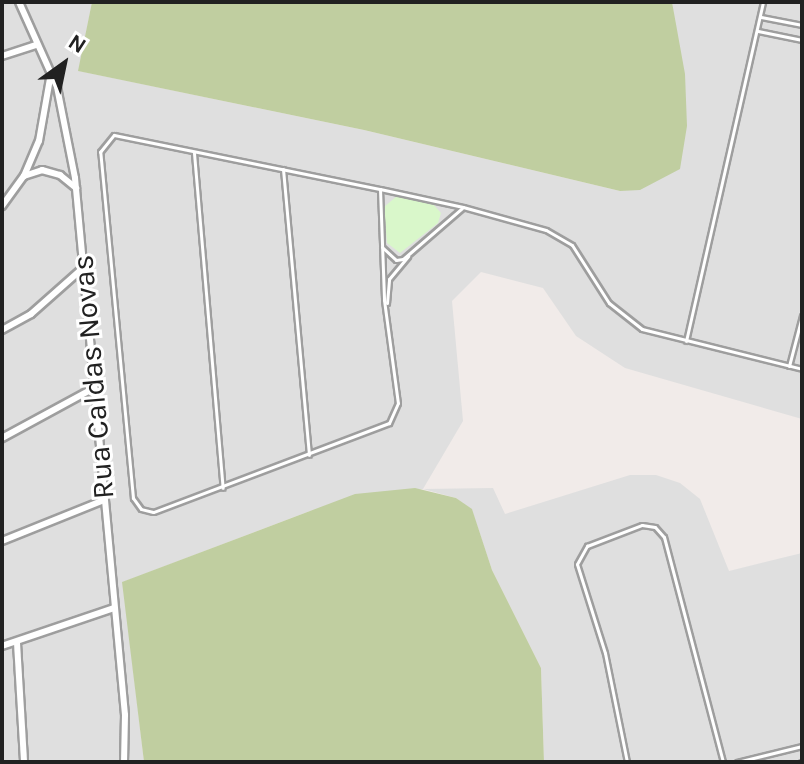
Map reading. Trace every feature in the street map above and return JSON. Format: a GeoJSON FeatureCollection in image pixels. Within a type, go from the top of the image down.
{"type":"FeatureCollection","features":[{"type":"Feature","properties":{"kind":"street","name":"Rua Caldas Novas"},"geometry":{"type":"LineString","coordinates":[[19,2],[51,73],[67,128],[76,188],[125,715],[124,762]]}},
{"type":"Feature","properties":{"kind":"street"},"geometry":{"type":"LineString","coordinates":[[2,56],[36,45]]}},
{"type":"Feature","properties":{"kind":"street"},"geometry":{"type":"LineString","coordinates":[[2,206],[24,176],[39,141],[51,73]]}},
{"type":"Feature","properties":{"kind":"street"},"geometry":{"type":"LineString","coordinates":[[24,176],[42,170],[60,175],[76,188]]}},
{"type":"Feature","properties":{"kind":"street"},"geometry":{"type":"LineString","coordinates":[[2,330],[31,314],[83,268]]}},
{"type":"Feature","properties":{"kind":"street"},"geometry":{"type":"LineString","coordinates":[[2,438],[94,388]]}},
{"type":"Feature","properties":{"kind":"street"},"geometry":{"type":"LineString","coordinates":[[2,541],[104,500]]}},
{"type":"Feature","properties":{"kind":"street"},"geometry":{"type":"LineString","coordinates":[[2,646],[114,608]]}},
{"type":"Feature","properties":{"kind":"street"},"geometry":{"type":"LineString","coordinates":[[17,643],[24,762]]}},
{"type":"Feature","properties":{"kind":"lane"},"geometry":{"type":"LineString","coordinates":[[686,341],[763,2]]}},
{"type":"Feature","properties":{"kind":"lane"},"geometry":{"type":"LineString","coordinates":[[761,17],[802,25]]}},
{"type":"Feature","properties":{"kind":"lane"},"geometry":{"type":"LineString","coordinates":[[758,31],[802,40]]}},
{"type":"Feature","properties":{"kind":"lane"},"geometry":{"type":"LineString","coordinates":[[380,189],[396,414],[380,429],[223,488],[153,512],[141,509],[133,498],[100,152],[114,135],[380,189],[463,207],[562,238],[582,256],[620,316],[642,329],[802,369]]}},
{"type":"Feature","properties":{"kind":"lane"},"geometry":{"type":"LineString","coordinates":[[194,151],[223,488]]}},
{"type":"Feature","properties":{"kind":"lane"},"geometry":{"type":"LineString","coordinates":[[283,169],[309,455]]}},
{"type":"Feature","properties":{"kind":"lane"},"geometry":{"type":"LineString","coordinates":[[387,303],[389,279],[408,256],[463,207]]}},
{"type":"Feature","properties":{"kind":"lane"},"geometry":{"type":"LineString","coordinates":[[382,247],[396,260],[408,256]]}},
{"type":"Feature","properties":{"kind":"lane"},"geometry":{"type":"LineString","coordinates":[[789,366],[802,316]]}},
{"type":"Feature","properties":{"kind":"lane"},"geometry":{"type":"LineString","coordinates":[[627,762],[605,653],[577,564],[587,546],[642,525],[655,527],[664,537],[723,762]]}},
{"type":"Feature","properties":{"kind":"lane"},"geometry":{"type":"LineString","coordinates":[[737,762],[802,746]]}},
{"type":"Feature","properties":{"kind":"shaded area"},"geometry":{"type":"Polygon","coordinates":[[[2,2],[92,2],[79,71],[364,130],[620,191],[676,32],[672,2],[802,2],[802,419],[625,368],[576,336],[543,288],[481,272],[452,301],[463,421],[423,489],[310,511],[123,582],[144,762],[2,762],[2,2]]]}},
{"type":"Feature","properties":{"kind":"shaded area"},"geometry":{"type":"Polygon","coordinates":[[[630,475],[656,475],[680,483],[700,499],[729,571],[802,553],[802,762],[544,762],[541,668],[492,570],[472,510],[456,498],[423,489],[493,488],[505,514],[630,475]]]}},
{"type":"Feature","properties":{"kind":"green space"},"geometry":{"type":"Polygon","coordinates":[[[92,2],[672,2],[685,74],[687,126],[680,169],[640,190],[620,191],[364,130],[78,71],[92,2]]]}},
{"type":"Feature","properties":{"kind":"green space"},"geometry":{"type":"Polygon","coordinates":[[[397,196],[433,204],[441,213],[438,223],[400,253],[387,243],[384,207],[397,196]]]}},
{"type":"Feature","properties":{"kind":"green space"},"geometry":{"type":"Polygon","coordinates":[[[415,488],[456,498],[472,509],[492,570],[541,668],[544,762],[144,762],[122,582],[355,494],[415,488]]]}}]}
